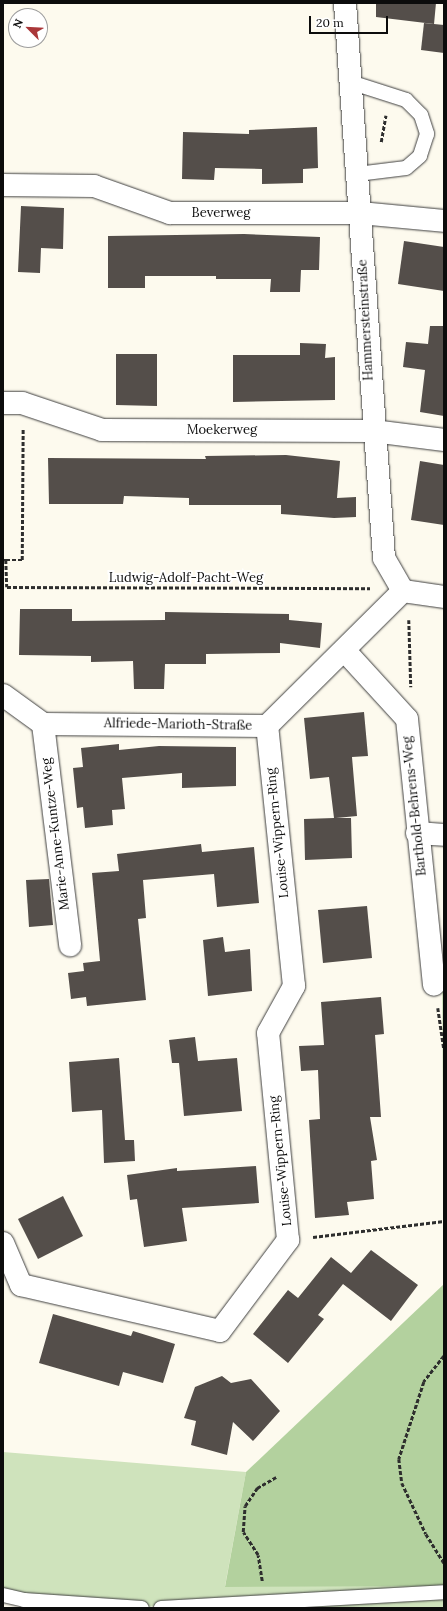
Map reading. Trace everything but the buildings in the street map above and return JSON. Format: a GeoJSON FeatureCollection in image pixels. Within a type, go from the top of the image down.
{"type":"FeatureCollection","features":[{"type":"Feature","properties":{"kind":"street","name":"Hammersteinstraße"},"geometry":{"type":"LineString","coordinates":[[345,3],[350,82],[366,173],[360,214],[373,431],[384,558],[402,586]]}},
{"type":"Feature","properties":{"kind":"street","name":"Beverweg"},"geometry":{"type":"LineString","coordinates":[[3,185],[94,186],[170,213],[360,214],[444,221]]}},
{"type":"Feature","properties":{"kind":"street","name":"Moekerweg"},"geometry":{"type":"LineString","coordinates":[[12,403],[102,430],[373,431],[444,440]]}},
{"type":"Feature","properties":{"kind":"street"},"geometry":{"type":"LineString","coordinates":[[402,586],[444,596]]}},
{"type":"Feature","properties":{"kind":"street","name":"Alfriede-Marioth-Straße"},"geometry":{"type":"LineString","coordinates":[[43,724],[266,726],[344,650],[402,586]]}},
{"type":"Feature","properties":{"kind":"street","name":"Barthold-Behrens-Weg"},"geometry":{"type":"LineString","coordinates":[[344,650],[407,719],[417,833],[434,985]]}},
{"type":"Feature","properties":{"kind":"street"},"geometry":{"type":"LineString","coordinates":[[3,695],[43,724]]}},
{"type":"Feature","properties":{"kind":"street","name":"Marie-Anne-Kuntze-Weg"},"geometry":{"type":"LineString","coordinates":[[43,724],[70,945]]}},
{"type":"Feature","properties":{"kind":"street","name":"Louise-Wippern-Ring"},"geometry":{"type":"LineString","coordinates":[[3,1243],[21,1285],[220,1331],[288,1240],[268,1033],[294,986],[266,726]]}},
{"type":"Feature","properties":{"kind":"street"},"geometry":{"type":"LineString","coordinates":[[417,833],[444,836]]}},
{"type":"Feature","properties":{"kind":"lane"},"geometry":{"type":"LineString","coordinates":[[350,82],[406,100],[421,115],[427,134],[420,156],[406,168],[366,173]]}},
{"type":"Feature","properties":{"kind":"lane"},"geometry":{"type":"LineString","coordinates":[[161,1608],[444,1592]]}},
{"type":"Feature","properties":{"kind":"lane"},"geometry":{"type":"LineString","coordinates":[[3,1595],[24,1600],[142,1608]]}},
{"type":"Feature","properties":{"kind":"path"},"geometry":{"type":"LineString","coordinates":[[366,173],[390,95]]}},
{"type":"Feature","properties":{"kind":"path"},"geometry":{"type":"LineString","coordinates":[[7,587],[4,560],[22,560],[12,403]]}},
{"type":"Feature","properties":{"kind":"path"},"geometry":{"type":"LineString","coordinates":[[402,586],[412,702],[407,719]]}},
{"type":"Feature","properties":{"kind":"path","name":"Ludwig-Adolf-Pacht-Weg"},"geometry":{"type":"LineString","coordinates":[[3,588],[354,589],[402,586]]}},
{"type":"Feature","properties":{"kind":"path"},"geometry":{"type":"LineString","coordinates":[[434,985],[444,1049]]}},
{"type":"Feature","properties":{"kind":"path"},"geometry":{"type":"LineString","coordinates":[[288,1240],[444,1221]]}},
{"type":"Feature","properties":{"kind":"path"},"geometry":{"type":"LineString","coordinates":[[444,1356],[424,1382],[399,1459],[402,1483],[426,1534],[444,1564]]}},
{"type":"Feature","properties":{"kind":"path"},"geometry":{"type":"LineString","coordinates":[[260,1602],[262,1572],[258,1555],[243,1532],[245,1506],[258,1488],[276,1477]]}},
{"type":"Feature","properties":{"kind":"green space"},"geometry":{"type":"Polygon","coordinates":[[[442,991],[444,991],[444,1276],[442,991]]]}},
{"type":"Feature","properties":{"kind":"green space"},"geometry":{"type":"Polygon","coordinates":[[[444,1284],[444,1586],[225,1587],[246,1472],[444,1284]]]}},
{"type":"Feature","properties":{"kind":"green space"},"geometry":{"type":"Polygon","coordinates":[[[3,1452],[246,1472],[225,1586],[444,1586],[444,1608],[22,1606],[3,1602],[3,1452]]]}}]}
